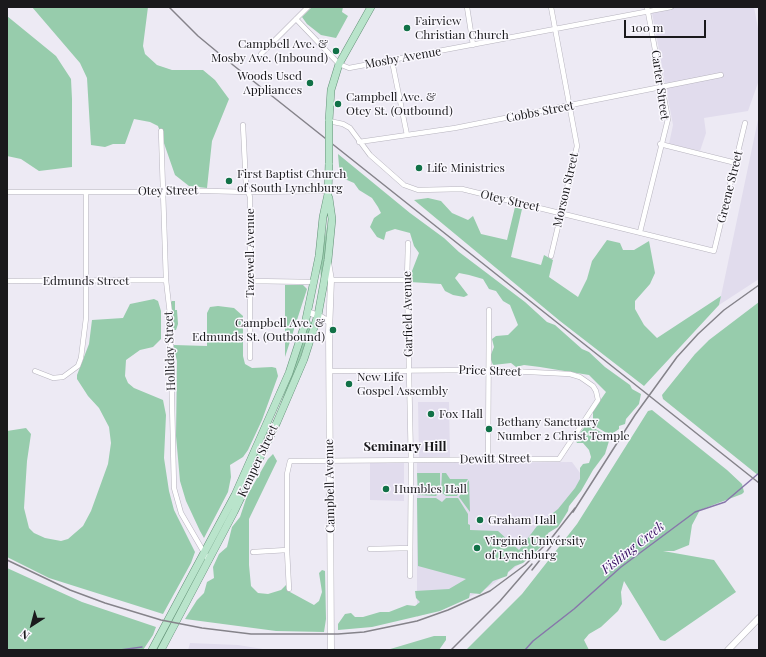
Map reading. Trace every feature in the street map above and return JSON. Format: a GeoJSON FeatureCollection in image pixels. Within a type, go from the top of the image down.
{"type":"FeatureCollection","features":[{"type":"Feature","properties":{"kind":"main road","name":"Campbell Avenue"},"geometry":{"type":"LineString","coordinates":[[308,312],[319,256],[323,217],[328,192],[331,90],[339,64],[371,7]]}},
{"type":"Feature","properties":{"kind":"main road","name":"Campbell Avenue"},"geometry":{"type":"LineString","coordinates":[[328,192],[332,219],[328,260],[331,280],[329,322],[330,650]]}},
{"type":"Feature","properties":{"kind":"main road","name":"Kemper Street"},"geometry":{"type":"LineString","coordinates":[[160,650],[209,561],[277,422],[304,359],[318,315],[328,260]]}},
{"type":"Feature","properties":{"kind":"main road","name":"Kemper Street"},"geometry":{"type":"LineString","coordinates":[[152,650],[235,495],[290,373],[308,312]]}},
{"type":"Feature","properties":{"kind":"main road"},"geometry":{"type":"LineString","coordinates":[[308,312],[318,315],[329,322]]}},
{"type":"Feature","properties":{"kind":"main road"},"geometry":{"type":"LineString","coordinates":[[728,650],[759,618]]}},
{"type":"Feature","properties":{"kind":"street"},"geometry":{"type":"LineString","coordinates":[[261,54],[308,7]]}},
{"type":"Feature","properties":{"kind":"street"},"geometry":{"type":"LineString","coordinates":[[466,7],[473,45]]}},
{"type":"Feature","properties":{"kind":"street","name":"Morson Street"},"geometry":{"type":"LineString","coordinates":[[551,7],[577,146],[551,256]]}},
{"type":"Feature","properties":{"kind":"street","name":"Mosby Avenue"},"geometry":{"type":"LineString","coordinates":[[339,64],[349,68],[392,61],[555,29],[647,9],[671,7]]}},
{"type":"Feature","properties":{"kind":"street","name":"Carter Street"},"geometry":{"type":"LineString","coordinates":[[640,232],[660,144],[668,119],[647,9]]}},
{"type":"Feature","properties":{"kind":"street"},"geometry":{"type":"LineString","coordinates":[[296,19],[339,64]]}},
{"type":"Feature","properties":{"kind":"street"},"geometry":{"type":"LineString","coordinates":[[392,61],[408,135]]}},
{"type":"Feature","properties":{"kind":"street","name":"Cobbs Street"},"geometry":{"type":"LineString","coordinates":[[359,142],[408,135],[570,106],[721,75]]}},
{"type":"Feature","properties":{"kind":"street","name":"Otey Street"},"geometry":{"type":"LineString","coordinates":[[329,121],[343,124],[350,128],[370,155],[404,185],[418,190],[462,189],[714,251]]}},
{"type":"Feature","properties":{"kind":"street","name":"Greene Street"},"geometry":{"type":"LineString","coordinates":[[714,251],[745,124]]}},
{"type":"Feature","properties":{"kind":"street","name":"Tazewell Avenue"},"geometry":{"type":"LineString","coordinates":[[243,125],[248,192],[250,197],[250,358]]}},
{"type":"Feature","properties":{"kind":"street","name":"Holliday Street"},"geometry":{"type":"LineString","coordinates":[[161,131],[166,280],[170,314],[174,488],[181,513],[191,533],[209,561]]}},
{"type":"Feature","properties":{"kind":"street"},"geometry":{"type":"LineString","coordinates":[[660,144],[736,163]]}},
{"type":"Feature","properties":{"kind":"street","name":"Otey Street"},"geometry":{"type":"LineString","coordinates":[[7,192],[162,192],[169,190],[328,192]]}},
{"type":"Feature","properties":{"kind":"street"},"geometry":{"type":"LineString","coordinates":[[35,372],[53,378],[63,377],[78,366],[81,358],[85,332],[86,192]]}},
{"type":"Feature","properties":{"kind":"street","name":"Garfield Avenue"},"geometry":{"type":"LineString","coordinates":[[408,243],[407,280],[411,460],[410,576]]}},
{"type":"Feature","properties":{"kind":"street","name":"Edmunds Street"},"geometry":{"type":"LineString","coordinates":[[7,281],[86,282],[166,280]]}},
{"type":"Feature","properties":{"kind":"street"},"geometry":{"type":"LineString","coordinates":[[331,280],[407,280]]}},
{"type":"Feature","properties":{"kind":"street"},"geometry":{"type":"LineString","coordinates":[[251,281],[314,282]]}},
{"type":"Feature","properties":{"kind":"street"},"geometry":{"type":"LineString","coordinates":[[488,460],[489,310]]}},
{"type":"Feature","properties":{"kind":"street","name":"Price Street"},"geometry":{"type":"LineString","coordinates":[[330,371],[409,369],[489,370],[570,374],[586,381],[596,391],[598,400],[559,459]]}},
{"type":"Feature","properties":{"kind":"street","name":"Dewitt Street"},"geometry":{"type":"LineString","coordinates":[[287,550],[288,464],[290,461],[559,459]]}},
{"type":"Feature","properties":{"kind":"street"},"geometry":{"type":"LineString","coordinates":[[370,549],[410,548]]}},
{"type":"Feature","properties":{"kind":"street"},"geometry":{"type":"LineString","coordinates":[[253,552],[287,550],[290,589]]}},
{"type":"Feature","properties":{"kind":"shaded area"},"geometry":{"type":"Polygon","coordinates":[[[651,7],[754,7],[759,34],[759,80],[748,111],[704,118],[706,133],[700,151],[669,144],[673,125],[651,7]]]}},
{"type":"Feature","properties":{"kind":"shaded area"},"geometry":{"type":"Polygon","coordinates":[[[759,115],[759,279],[719,305],[721,296],[759,115]]]}},
{"type":"Feature","properties":{"kind":"shaded area"},"geometry":{"type":"Polygon","coordinates":[[[418,402],[449,402],[450,457],[419,457],[418,402]]]}},
{"type":"Feature","properties":{"kind":"shaded area","name":"Virginia University of Lynchburg"},"geometry":{"type":"Polygon","coordinates":[[[572,462],[586,481],[560,520],[528,558],[489,587],[465,599],[417,617],[417,463],[572,462]]]}},
{"type":"Feature","properties":{"kind":"shaded area"},"geometry":{"type":"Polygon","coordinates":[[[370,463],[404,463],[404,501],[370,500],[370,463]]]}},
{"type":"Feature","properties":{"kind":"shaded area"},"geometry":{"type":"Polygon","coordinates":[[[190,643],[238,645],[269,650],[188,650],[190,643]]]}},
{"type":"Feature","properties":{"kind":"green space"},"geometry":{"type":"Polygon","coordinates":[[[32,7],[148,7],[143,46],[145,54],[157,65],[172,70],[203,70],[215,80],[229,99],[212,141],[207,188],[189,186],[175,175],[158,126],[150,122],[134,119],[125,144],[113,144],[105,147],[91,145],[87,78],[80,63],[32,7]]]}},
{"type":"Feature","properties":{"kind":"green space"},"geometry":{"type":"Polygon","coordinates":[[[312,7],[343,7],[342,12],[348,16],[336,38],[321,35],[307,24],[302,17],[312,7]]]}},
{"type":"Feature","properties":{"kind":"green space"},"geometry":{"type":"Polygon","coordinates":[[[7,16],[56,56],[71,79],[72,167],[39,171],[21,159],[7,156],[7,16]]]}},
{"type":"Feature","properties":{"kind":"green space"},"geometry":{"type":"Polygon","coordinates":[[[338,154],[410,213],[444,238],[459,252],[525,302],[547,322],[555,325],[582,349],[589,352],[605,367],[630,385],[632,389],[641,394],[639,404],[626,419],[625,424],[619,426],[619,429],[610,435],[593,425],[593,411],[606,392],[589,375],[524,365],[516,367],[511,363],[493,365],[490,357],[494,347],[492,339],[496,336],[508,335],[518,325],[510,305],[503,301],[496,291],[489,289],[483,279],[469,275],[459,273],[455,278],[468,295],[464,297],[453,295],[445,291],[441,284],[410,282],[412,271],[419,253],[414,246],[410,233],[395,229],[386,232],[384,240],[377,237],[370,227],[374,218],[381,213],[372,198],[359,190],[354,183],[340,177],[338,154]]]}},
{"type":"Feature","properties":{"kind":"green space"},"geometry":{"type":"Polygon","coordinates":[[[428,198],[441,201],[452,213],[468,220],[473,216],[481,234],[507,240],[515,207],[522,209],[511,257],[541,265],[544,255],[553,260],[549,277],[578,297],[587,279],[592,261],[607,240],[620,243],[623,250],[634,250],[649,241],[655,273],[650,284],[635,301],[635,309],[644,325],[657,338],[721,296],[719,305],[644,386],[560,321],[414,200],[428,198]]]}},
{"type":"Feature","properties":{"kind":"green space"},"geometry":{"type":"Polygon","coordinates":[[[327,226],[326,249],[321,280],[320,265],[327,226]]]}},
{"type":"Feature","properties":{"kind":"green space"},"geometry":{"type":"Polygon","coordinates":[[[285,285],[303,285],[307,289],[285,357],[285,285]]]}},
{"type":"Feature","properties":{"kind":"green space"},"geometry":{"type":"Polygon","coordinates":[[[154,299],[158,301],[161,311],[161,339],[153,347],[140,350],[126,360],[125,376],[128,383],[134,388],[163,400],[166,415],[164,458],[169,491],[174,510],[195,552],[191,563],[163,614],[49,578],[7,557],[7,431],[26,428],[31,434],[27,461],[24,508],[29,528],[34,533],[45,538],[61,541],[68,539],[83,526],[91,511],[108,464],[111,443],[109,427],[99,408],[88,396],[77,379],[77,375],[89,344],[92,320],[123,318],[130,304],[154,299]]]}},
{"type":"Feature","properties":{"kind":"green space"},"geometry":{"type":"Polygon","coordinates":[[[172,301],[175,301],[175,310],[177,310],[178,324],[176,330],[172,330],[172,301]]]}},
{"type":"Feature","properties":{"kind":"green space"},"geometry":{"type":"Polygon","coordinates":[[[759,302],[759,476],[663,399],[662,395],[695,354],[709,340],[759,302]]]}},
{"type":"Feature","properties":{"kind":"green space"},"geometry":{"type":"Polygon","coordinates":[[[218,306],[234,308],[243,316],[243,356],[245,364],[252,368],[276,368],[278,376],[262,420],[248,450],[243,457],[230,465],[231,477],[228,492],[204,538],[186,501],[180,481],[176,436],[177,361],[174,345],[207,346],[207,313],[210,307],[218,306]]]}},
{"type":"Feature","properties":{"kind":"green space"},"geometry":{"type":"Polygon","coordinates":[[[310,321],[312,323],[299,362],[279,409],[308,322],[310,321]]]}},
{"type":"Feature","properties":{"kind":"green space"},"geometry":{"type":"Polygon","coordinates":[[[652,410],[727,470],[742,484],[744,492],[742,494],[700,510],[692,525],[689,545],[674,551],[663,551],[714,560],[736,592],[665,641],[660,640],[624,581],[621,592],[622,604],[618,611],[601,627],[589,634],[584,640],[589,650],[466,650],[522,594],[577,524],[648,411],[652,410]]]}},
{"type":"Feature","properties":{"kind":"green space"},"geometry":{"type":"Polygon","coordinates":[[[587,424],[606,435],[609,441],[605,454],[593,470],[581,491],[569,506],[568,511],[558,527],[548,533],[545,543],[523,563],[515,566],[508,572],[507,576],[493,581],[480,594],[470,593],[469,598],[440,611],[372,627],[338,630],[338,624],[345,614],[351,613],[355,617],[363,617],[380,612],[389,612],[407,605],[415,606],[420,602],[416,598],[415,591],[449,589],[466,579],[418,566],[417,498],[436,498],[442,502],[446,498],[458,498],[468,514],[468,524],[470,525],[470,530],[498,531],[519,550],[537,526],[558,509],[575,488],[580,479],[580,468],[583,464],[589,463],[591,457],[589,450],[583,443],[577,443],[575,439],[587,424]]]}},
{"type":"Feature","properties":{"kind":"green space"},"geometry":{"type":"Polygon","coordinates":[[[273,454],[277,461],[249,519],[249,565],[251,586],[258,593],[268,594],[281,590],[286,585],[290,592],[314,605],[319,601],[322,592],[319,573],[322,570],[325,571],[326,619],[324,632],[276,631],[185,619],[197,600],[204,593],[207,582],[214,578],[213,567],[219,554],[227,547],[232,527],[240,517],[247,496],[268,459],[273,454]]]}},
{"type":"Feature","properties":{"kind":"green space"},"geometry":{"type":"Polygon","coordinates":[[[417,473],[440,473],[440,492],[436,496],[418,495],[417,473]]]}},
{"type":"Feature","properties":{"kind":"green space"},"geometry":{"type":"Polygon","coordinates":[[[442,473],[446,473],[450,479],[468,479],[457,496],[446,496],[441,492],[442,473]]]}},
{"type":"Feature","properties":{"kind":"green space"},"geometry":{"type":"Polygon","coordinates":[[[469,480],[470,512],[459,497],[469,480]]]}},
{"type":"Feature","properties":{"kind":"green space"},"geometry":{"type":"Polygon","coordinates":[[[7,568],[82,602],[156,627],[153,635],[143,650],[7,650],[7,568]]]}},
{"type":"Feature","properties":{"kind":"green space"},"geometry":{"type":"Polygon","coordinates":[[[434,636],[446,636],[446,640],[439,650],[387,650],[434,636]]]}},
{"type":"Feature","properties":{"kind":"waterway","name":"Fishing Creek"},"geometry":{"type":"LineString","coordinates":[[525,650],[533,641],[574,609],[621,567],[695,512],[725,502],[759,473]]}},
{"type":"Feature","properties":{"kind":"waterway","name":"Fishing Creek"},"geometry":{"type":"LineString","coordinates":[[120,650],[142,647]]}},
{"type":"Feature","properties":{"kind":"railway"},"geometry":{"type":"LineString","coordinates":[[169,7],[198,36],[233,65],[759,483]]}},
{"type":"Feature","properties":{"kind":"railway"},"geometry":{"type":"LineString","coordinates":[[573,512],[635,415],[677,357],[698,334],[724,310],[759,285]]}},
{"type":"Feature","properties":{"kind":"railway"},"geometry":{"type":"LineString","coordinates":[[7,560],[70,590],[105,603],[161,620],[202,628],[251,634],[338,634],[364,632],[417,621],[448,610],[490,591],[525,565],[550,540],[575,508]]}},
{"type":"Feature","properties":{"kind":"railway"},"geometry":{"type":"LineString","coordinates":[[532,570],[559,536]]}},
{"type":"Feature","properties":{"kind":"railway"},"geometry":{"type":"LineString","coordinates":[[451,650],[500,601],[532,564]]}},
{"type":"Feature","properties":{"kind":"place","name":"Fairview Christian Church"},"geometry":{"type":"Point","coordinates":[407,28]}},
{"type":"Feature","properties":{"kind":"place","name":"Campbell Ave. & Mosby Ave. (Inbound)"},"geometry":{"type":"Point","coordinates":[336,51]}},
{"type":"Feature","properties":{"kind":"place","name":"Woods Used Appliances"},"geometry":{"type":"Point","coordinates":[310,83]}},
{"type":"Feature","properties":{"kind":"place","name":"Campbell Ave. & Otey St. (Outbound)"},"geometry":{"type":"Point","coordinates":[338,104]}},
{"type":"Feature","properties":{"kind":"place","name":"Life Ministries"},"geometry":{"type":"Point","coordinates":[419,168]}},
{"type":"Feature","properties":{"kind":"place","name":"First Baptist Church of South Lynchburg"},"geometry":{"type":"Point","coordinates":[229,181]}},
{"type":"Feature","properties":{"kind":"place","name":"Campbell Ave. & Edmunds St. (Outbound)"},"geometry":{"type":"Point","coordinates":[333,330]}},
{"type":"Feature","properties":{"kind":"place","name":"New Life Gospel Assembly"},"geometry":{"type":"Point","coordinates":[349,384]}},
{"type":"Feature","properties":{"kind":"place","name":"Fox Hall"},"geometry":{"type":"Point","coordinates":[431,414]}},
{"type":"Feature","properties":{"kind":"place","name":"Bethany Sanctuary Number 2 Christ Temple"},"geometry":{"type":"Point","coordinates":[489,429]}},
{"type":"Feature","properties":{"kind":"place","name":"Humbles Hall"},"geometry":{"type":"Point","coordinates":[386,489]}},
{"type":"Feature","properties":{"kind":"place","name":"Graham Hall"},"geometry":{"type":"Point","coordinates":[480,520]}},
{"type":"Feature","properties":{"kind":"place","name":"Virginia University of Lynchburg"},"geometry":{"type":"Point","coordinates":[477,548]}},
{"type":"Feature","properties":{"kind":"district","name":"Seminary Hill"},"geometry":{"type":"Point","coordinates":[405,447]}}]}
